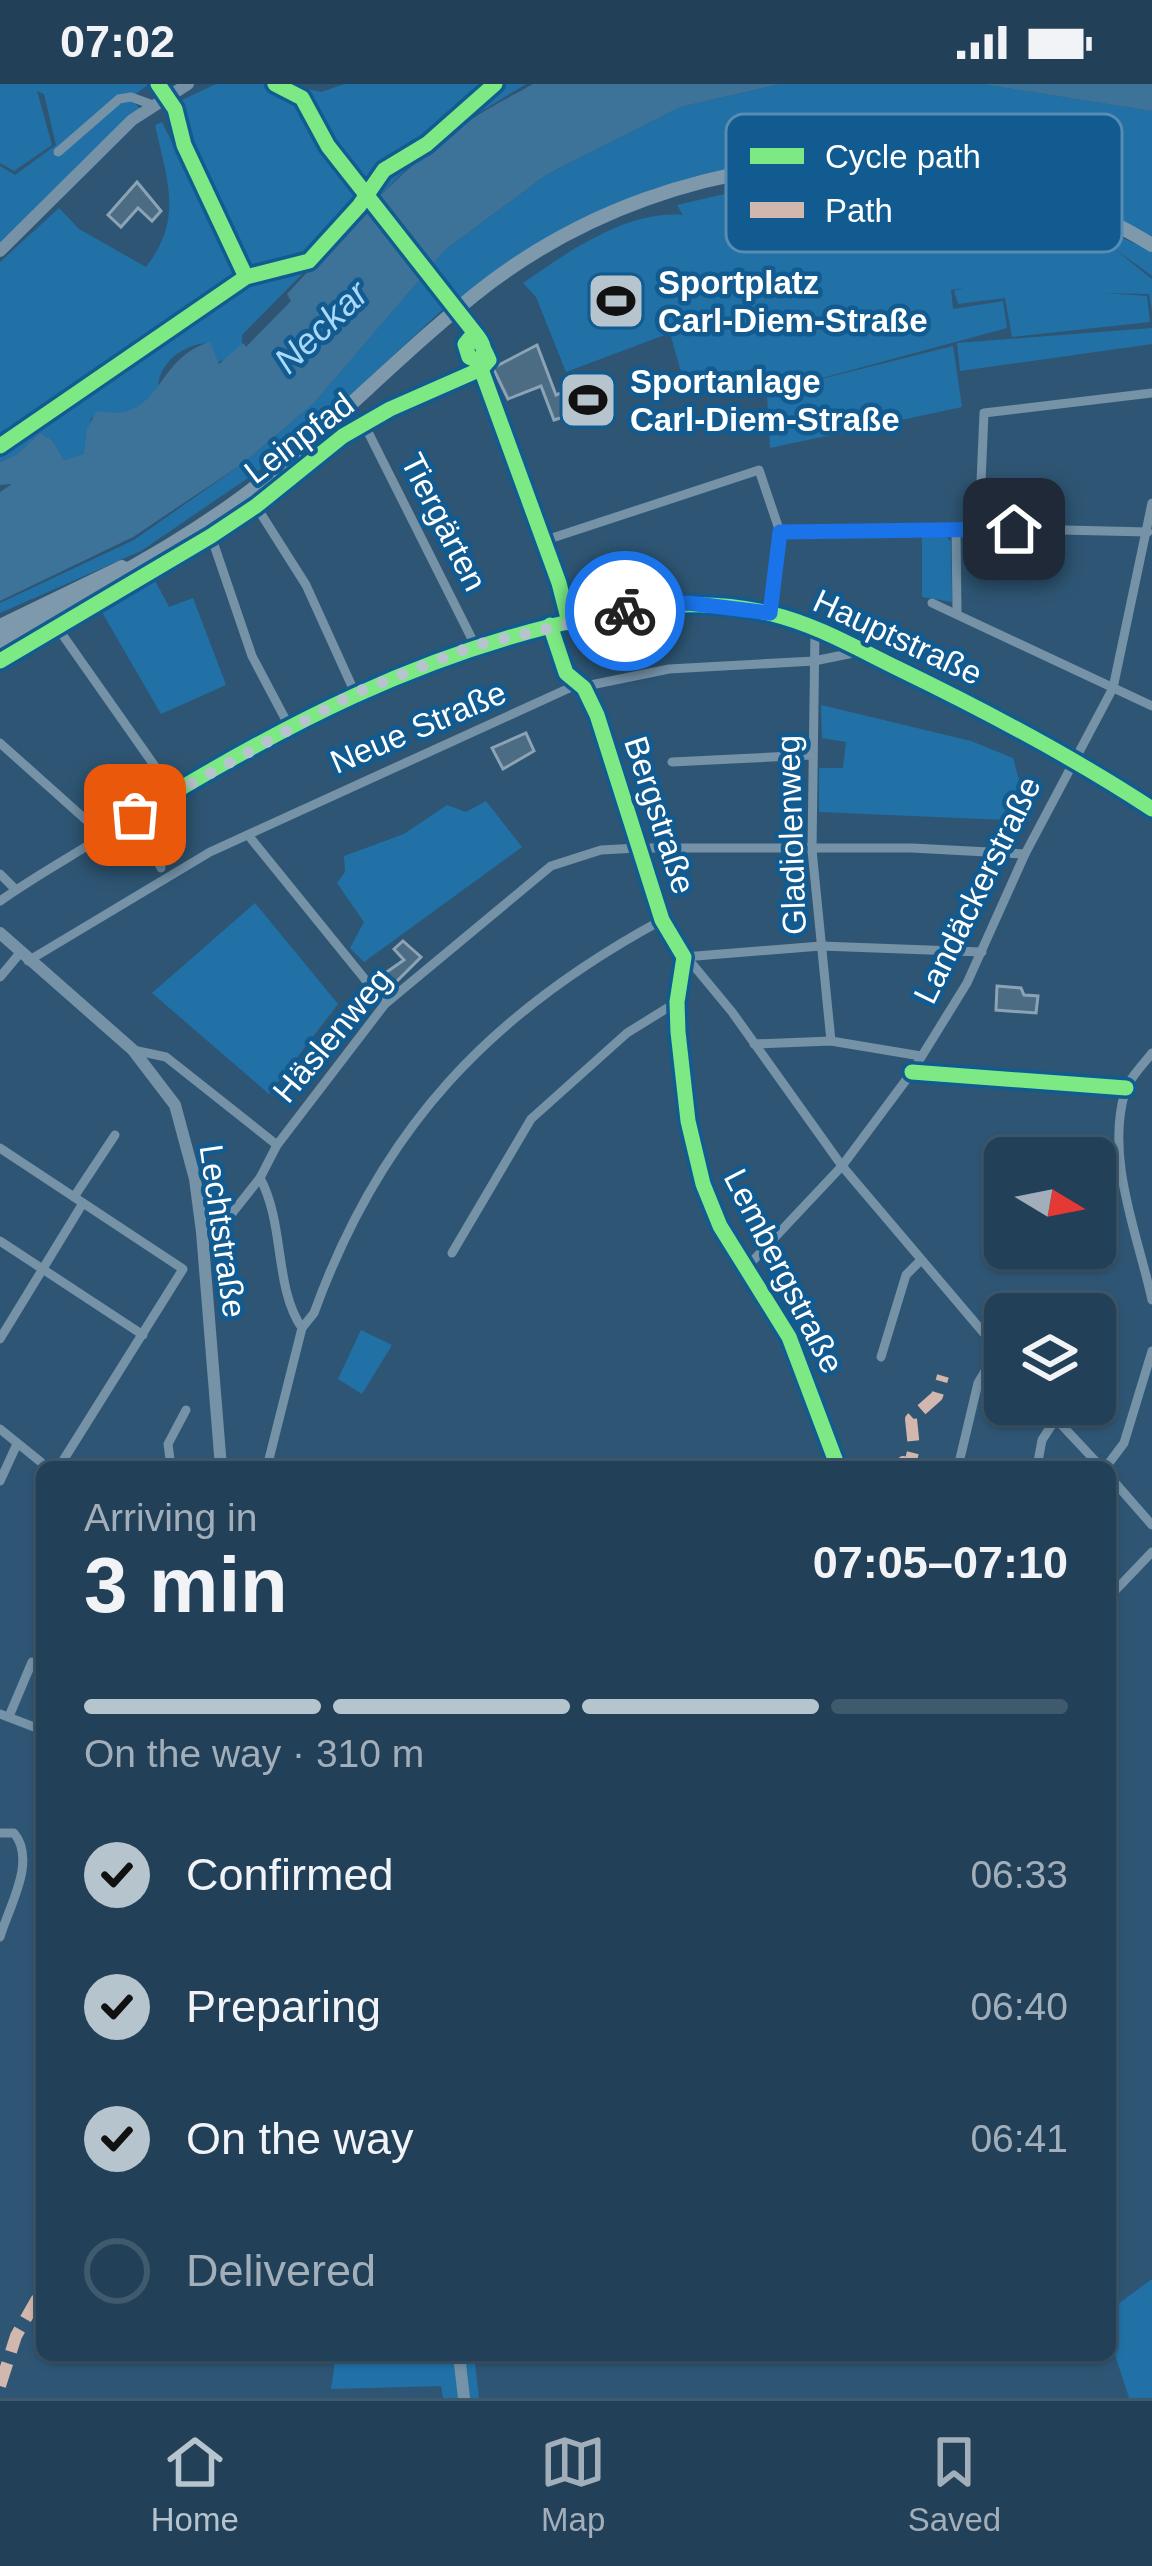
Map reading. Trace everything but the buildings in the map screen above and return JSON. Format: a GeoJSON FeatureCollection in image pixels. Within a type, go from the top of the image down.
{"type":"FeatureCollection","features":[{"type":"Feature","properties":{"kind":"main road"},"geometry":{"type":"LineString","coordinates":[[0,641],[148,556],[263,481],[462,305],[516,265],[620,207],[726,175]]}},
{"type":"Feature","properties":{"kind":"main road"},"geometry":{"type":"LineString","coordinates":[[1122,231],[1152,245]]}},
{"type":"Feature","properties":{"kind":"main road"},"geometry":{"type":"LineString","coordinates":[[0,626],[148,556]]}},
{"type":"Feature","properties":{"kind":"street"},"geometry":{"type":"LineString","coordinates":[[0,251],[132,120],[188,84]]}},
{"type":"Feature","properties":{"kind":"street"},"geometry":{"type":"LineString","coordinates":[[58,152],[119,99],[131,97],[153,105]]}},
{"type":"Feature","properties":{"kind":"street","name":"Leinpfad"},"geometry":{"type":"LineString","coordinates":[[289,726],[252,656],[211,536],[364,424],[485,364],[542,541]]}},
{"type":"Feature","properties":{"kind":"street"},"geometry":{"type":"LineString","coordinates":[[980,528],[984,412],[1152,393]]}},
{"type":"Feature","properties":{"kind":"street","name":"Tiergärten"},"geometry":{"type":"LineString","coordinates":[[364,424],[476,645]]}},
{"type":"Feature","properties":{"kind":"street"},"geometry":{"type":"LineString","coordinates":[[568,622],[542,541],[759,470],[780,532],[770,613]]}},
{"type":"Feature","properties":{"kind":"street","name":"Landäckerstraße"},"geometry":{"type":"LineString","coordinates":[[746,1268],[842,1166],[921,1056],[982,952],[1025,854],[1113,688],[1152,503]]}},
{"type":"Feature","properties":{"kind":"street"},"geometry":{"type":"LineString","coordinates":[[256,506],[306,585],[355,693]]}},
{"type":"Feature","properties":{"kind":"street"},"geometry":{"type":"LineString","coordinates":[[780,532],[980,528],[1148,532]]}},
{"type":"Feature","properties":{"kind":"street"},"geometry":{"type":"LineString","coordinates":[[956,529],[957,611]]}},
{"type":"Feature","properties":{"kind":"street"},"geometry":{"type":"LineString","coordinates":[[932,603],[1152,706]]}},
{"type":"Feature","properties":{"kind":"street","name":"Hauptstraße"},"geometry":{"type":"LineString","coordinates":[[0,901],[173,792],[355,693],[476,645],[550,625],[676,604],[770,613],[815,627],[1076,759],[1152,809]]}},
{"type":"Feature","properties":{"kind":"street","name":"Bergstraße"},"geometry":{"type":"LineString","coordinates":[[550,625],[566,673],[580,686],[662,920],[684,957],[703,975],[842,1166],[984,1334]]}},
{"type":"Feature","properties":{"kind":"street"},"geometry":{"type":"LineString","coordinates":[[0,662],[57,627],[173,792]]}},
{"type":"Feature","properties":{"kind":"street","name":"Gladiolenweg"},"geometry":{"type":"LineString","coordinates":[[815,627],[812,850],[831,1041]]}},
{"type":"Feature","properties":{"kind":"street","name":"Neue Straße"},"geometry":{"type":"LineString","coordinates":[[0,976],[24,957],[173,872],[580,686],[669,669],[814,661],[863,651]]}},
{"type":"Feature","properties":{"kind":"street"},"geometry":{"type":"LineString","coordinates":[[0,743],[104,836]]}},
{"type":"Feature","properties":{"kind":"street"},"geometry":{"type":"LineString","coordinates":[[672,762],[812,755]]}},
{"type":"Feature","properties":{"kind":"street"},"geometry":{"type":"LineString","coordinates":[[135,815],[161,868]]}},
{"type":"Feature","properties":{"kind":"street"},"geometry":{"type":"LineString","coordinates":[[248,835],[385,1004]]}},
{"type":"Feature","properties":{"kind":"street","name":"Häslenweg"},"geometry":{"type":"LineString","coordinates":[[222,1226],[260,1178],[277,1145],[385,1004],[551,866],[601,850],[638,848],[912,848],[1025,854]]}},
{"type":"Feature","properties":{"kind":"street"},"geometry":{"type":"LineString","coordinates":[[0,874],[16,890]]}},
{"type":"Feature","properties":{"kind":"street"},"geometry":{"type":"LineString","coordinates":[[269,1461],[302,1328],[314,1313],[363,1197],[460,1068],[554,986],[662,920]]}},
{"type":"Feature","properties":{"kind":"street","name":"Lechtstraße"},"geometry":{"type":"LineString","coordinates":[[0,934],[133,1050],[175,1105],[195,1179],[220,1461]]}},
{"type":"Feature","properties":{"kind":"street"},"geometry":{"type":"LineString","coordinates":[[684,957],[820,946],[982,952]]}},
{"type":"Feature","properties":{"kind":"street","name":"Lembergstraße"},"geometry":{"type":"LineString","coordinates":[[684,957],[676,1002],[688,1120],[703,1184],[797,1354],[836,1461]]}},
{"type":"Feature","properties":{"kind":"street"},"geometry":{"type":"LineString","coordinates":[[452,1253],[531,1119],[627,1034],[676,1002]]}},
{"type":"Feature","properties":{"kind":"street"},"geometry":{"type":"LineString","coordinates":[[754,1044],[831,1041],[921,1056]]}},
{"type":"Feature","properties":{"kind":"street"},"geometry":{"type":"LineString","coordinates":[[133,1050],[166,1057],[277,1145]]}},
{"type":"Feature","properties":{"kind":"street"},"geometry":{"type":"LineString","coordinates":[[1152,1053],[1126,1088],[1118,1135],[1125,1188],[1152,1300]]}},
{"type":"Feature","properties":{"kind":"street"},"geometry":{"type":"LineString","coordinates":[[0,1340],[115,1135]]}},
{"type":"Feature","properties":{"kind":"street"},"geometry":{"type":"LineString","coordinates":[[0,1148],[183,1270],[63,1461]]}},
{"type":"Feature","properties":{"kind":"street"},"geometry":{"type":"LineString","coordinates":[[260,1178],[269,1194],[283,1254],[290,1311],[302,1328]]}},
{"type":"Feature","properties":{"kind":"street"},"geometry":{"type":"LineString","coordinates":[[0,1241],[143,1335]]}},
{"type":"Feature","properties":{"kind":"street"},"geometry":{"type":"LineString","coordinates":[[881,1357],[907,1275],[920,1261]]}},
{"type":"Feature","properties":{"kind":"street"},"geometry":{"type":"LineString","coordinates":[[1108,1461],[1124,1443],[1152,1351]]}},
{"type":"Feature","properties":{"kind":"street"},"geometry":{"type":"LineString","coordinates":[[959,1461],[978,1383],[984,1375]]}},
{"type":"Feature","properties":{"kind":"street"},"geometry":{"type":"LineString","coordinates":[[170,1461],[169,1444],[186,1410]]}},
{"type":"Feature","properties":{"kind":"street"},"geometry":{"type":"LineString","coordinates":[[1037,1461],[1052,1425]]}},
{"type":"Feature","properties":{"kind":"street"},"geometry":{"type":"LineString","coordinates":[[1060,1425],[1097,1461]]}},
{"type":"Feature","properties":{"kind":"street"},"geometry":{"type":"LineString","coordinates":[[0,1429],[39,1461]]}},
{"type":"Feature","properties":{"kind":"street"},"geometry":{"type":"LineString","coordinates":[[0,1481],[16,1444]]}},
{"type":"Feature","properties":{"kind":"street"},"geometry":{"type":"LineString","coordinates":[[1116,1484],[1152,1525]]}},
{"type":"Feature","properties":{"kind":"street"},"geometry":{"type":"LineString","coordinates":[[1116,1590],[1152,1552]]}},
{"type":"Feature","properties":{"kind":"street"},"geometry":{"type":"LineString","coordinates":[[32,1661],[5,1714],[36,1727]]}},
{"type":"Feature","properties":{"kind":"street"},"geometry":{"type":"LineString","coordinates":[[0,1833],[14,1833],[23,1844],[24,1862],[0,1937]]}},
{"type":"Feature","properties":{"kind":"street"},"geometry":{"type":"LineString","coordinates":[[460,2361],[464,2398]]}},
{"type":"Feature","properties":{"kind":"shaded area"},"geometry":{"type":"Polygon","coordinates":[[[0,84],[149,84],[130,98],[144,113],[0,244],[0,166],[15,175],[56,145],[44,94],[37,91],[52,145],[14,171],[0,163],[0,84]]]}},
{"type":"Feature","properties":{"kind":"shaded area"},"geometry":{"type":"Polygon","coordinates":[[[149,84],[172,84],[156,92],[149,84]]]}},
{"type":"Feature","properties":{"kind":"shaded area"},"geometry":{"type":"Polygon","coordinates":[[[216,84],[287,84],[321,92],[345,84],[526,84],[467,120],[400,175],[242,335],[242,345],[230,358],[214,363],[209,343],[178,353],[166,365],[157,392],[147,402],[91,418],[85,454],[64,460],[52,440],[40,433],[16,455],[0,462],[0,447],[73,398],[0,441],[0,262],[59,208],[79,229],[146,267],[158,249],[169,215],[155,125],[162,122],[221,243],[227,240],[183,146],[176,103],[216,84]]]}},
{"type":"Feature","properties":{"kind":"shaded area"},"geometry":{"type":"Polygon","coordinates":[[[781,84],[982,84],[1152,111],[1152,240],[1122,225],[1122,114],[726,114],[726,170],[653,189],[561,229],[443,309],[299,443],[141,551],[0,613],[0,603],[134,540],[242,464],[314,403],[445,250],[546,175],[680,107],[781,84]]]}},
{"type":"Feature","properties":{"kind":"shaded area"},"geometry":{"type":"Polygon","coordinates":[[[726,194],[726,252],[1117,252],[1152,279],[1152,311],[1149,294],[1104,293],[1147,296],[1150,322],[1012,337],[1005,298],[958,304],[954,291],[963,288],[951,290],[953,309],[1003,301],[1007,328],[785,388],[953,346],[962,407],[770,448],[767,393],[760,367],[685,386],[670,333],[566,372],[536,297],[523,283],[620,226],[662,215],[683,215],[677,205],[726,194]]]}},
{"type":"Feature","properties":{"kind":"shaded area"},"geometry":{"type":"Polygon","coordinates":[[[1122,238],[1152,252],[1152,276],[1119,252],[1122,238]]]}},
{"type":"Feature","properties":{"kind":"shaded area"},"geometry":{"type":"Polygon","coordinates":[[[1152,328],[1152,344],[960,371],[957,343],[1152,328]]]}},
{"type":"Feature","properties":{"kind":"shaded area"},"geometry":{"type":"Polygon","coordinates":[[[922,535],[945,536],[951,541],[952,602],[922,597],[922,535]]]}},
{"type":"Feature","properties":{"kind":"shaded area"},"geometry":{"type":"Polygon","coordinates":[[[152,575],[169,607],[193,598],[226,685],[161,714],[99,607],[152,575]]]}},
{"type":"Feature","properties":{"kind":"shaded area"},"geometry":{"type":"Polygon","coordinates":[[[821,705],[971,741],[1013,758],[1030,821],[819,812],[819,768],[843,768],[846,742],[822,738],[821,705]]]}},
{"type":"Feature","properties":{"kind":"shaded area"},"geometry":{"type":"Polygon","coordinates":[[[486,801],[522,847],[364,962],[350,948],[364,922],[337,883],[345,872],[344,856],[404,834],[447,805],[466,812],[486,801]]]}},
{"type":"Feature","properties":{"kind":"shaded area"},"geometry":{"type":"Polygon","coordinates":[[[255,903],[338,1004],[269,1094],[152,993],[255,903]]]}},
{"type":"Feature","properties":{"kind":"shaded area"},"geometry":{"type":"Polygon","coordinates":[[[361,1330],[392,1345],[362,1394],[338,1379],[361,1330]]]}},
{"type":"Feature","properties":{"kind":"shaded area"},"geometry":{"type":"Polygon","coordinates":[[[1152,2279],[1152,2398],[1129,2398],[1116,2358],[1116,2306],[1152,2279]]]}},
{"type":"Feature","properties":{"kind":"shaded area"},"geometry":{"type":"Polygon","coordinates":[[[335,2361],[475,2361],[479,2398],[443,2398],[441,2386],[331,2389],[335,2361]]]}},
{"type":"Feature","properties":{"kind":"water","name":"Neckar"},"geometry":{"type":"Polygon","coordinates":[[[533,84],[781,84],[680,107],[546,175],[445,250],[314,403],[242,464],[133,537],[0,601],[0,492],[12,484],[0,485],[0,462],[16,455],[40,433],[52,440],[64,460],[84,454],[87,429],[97,411],[135,408],[191,350],[210,342],[219,364],[243,343],[246,347],[291,301],[287,294],[396,180],[469,121],[533,84]]]}},
{"type":"Feature","properties":{"kind":"water"},"geometry":{"type":"Polygon","coordinates":[[[982,84],[1152,84],[1152,111],[982,84]]]}},
{"type":"Feature","properties":{"kind":"marked path"},"geometry":{"type":"LineString","coordinates":[[911,1461],[911,1419],[937,1396],[943,1376]]}},
{"type":"Feature","properties":{"kind":"marked path"},"geometry":{"type":"LineString","coordinates":[[0,2386],[16,2336],[36,2301]]}},
{"type":"Feature","properties":{"kind":"cycle path"},"geometry":{"type":"LineString","coordinates":[[158,84],[175,109],[184,145],[246,277]]}},
{"type":"Feature","properties":{"kind":"cycle path"},"geometry":{"type":"LineString","coordinates":[[0,661],[211,536],[343,436],[390,409],[481,369],[489,360],[484,349],[482,346],[480,343],[470,338],[465,344],[469,357],[476,360],[483,353],[484,350],[483,347],[478,337],[328,146],[302,98],[275,84]]}},
{"type":"Feature","properties":{"kind":"cycle path"},"geometry":{"type":"LineString","coordinates":[[0,446],[246,277],[309,261],[359,206],[384,170],[427,144],[495,84]]}},
{"type":"Feature","properties":{"kind":"cycle path"},"geometry":{"type":"LineString","coordinates":[[481,369],[569,622]]}},
{"type":"Feature","properties":{"kind":"cycle path"},"geometry":{"type":"LineString","coordinates":[[135,816],[299,723],[412,671],[530,631],[592,617],[704,605],[772,614],[836,638],[1027,734],[1152,809]]}},
{"type":"Feature","properties":{"kind":"cycle path"},"geometry":{"type":"LineString","coordinates":[[550,625],[566,673],[584,688],[597,715],[662,920],[684,957],[678,1032],[688,1121],[703,1184],[720,1226],[789,1337],[836,1461]]}},
{"type":"Feature","properties":{"kind":"cycle path"},"geometry":{"type":"LineString","coordinates":[[912,1072],[1126,1088]]}},
{"type":"Feature","properties":{"kind":"way so far"},"geometry":{"type":"LineString","coordinates":[[135,815],[355,693],[476,645],[533,628],[625,611]]}},
{"type":"Feature","properties":{"kind":"place","name":"Sportplatz Carl-Diem-Straße"},"geometry":{"type":"Point","coordinates":[616,301]}},
{"type":"Feature","properties":{"kind":"place","name":"Sportanlage Carl-Diem-Straße"},"geometry":{"type":"Point","coordinates":[588,400]}},
{"type":"Feature","properties":{"kind":"route"},"geometry":{"type":"LineString","coordinates":[[625,611],[688,603],[770,613],[780,532],[1014,529]]}}]}
